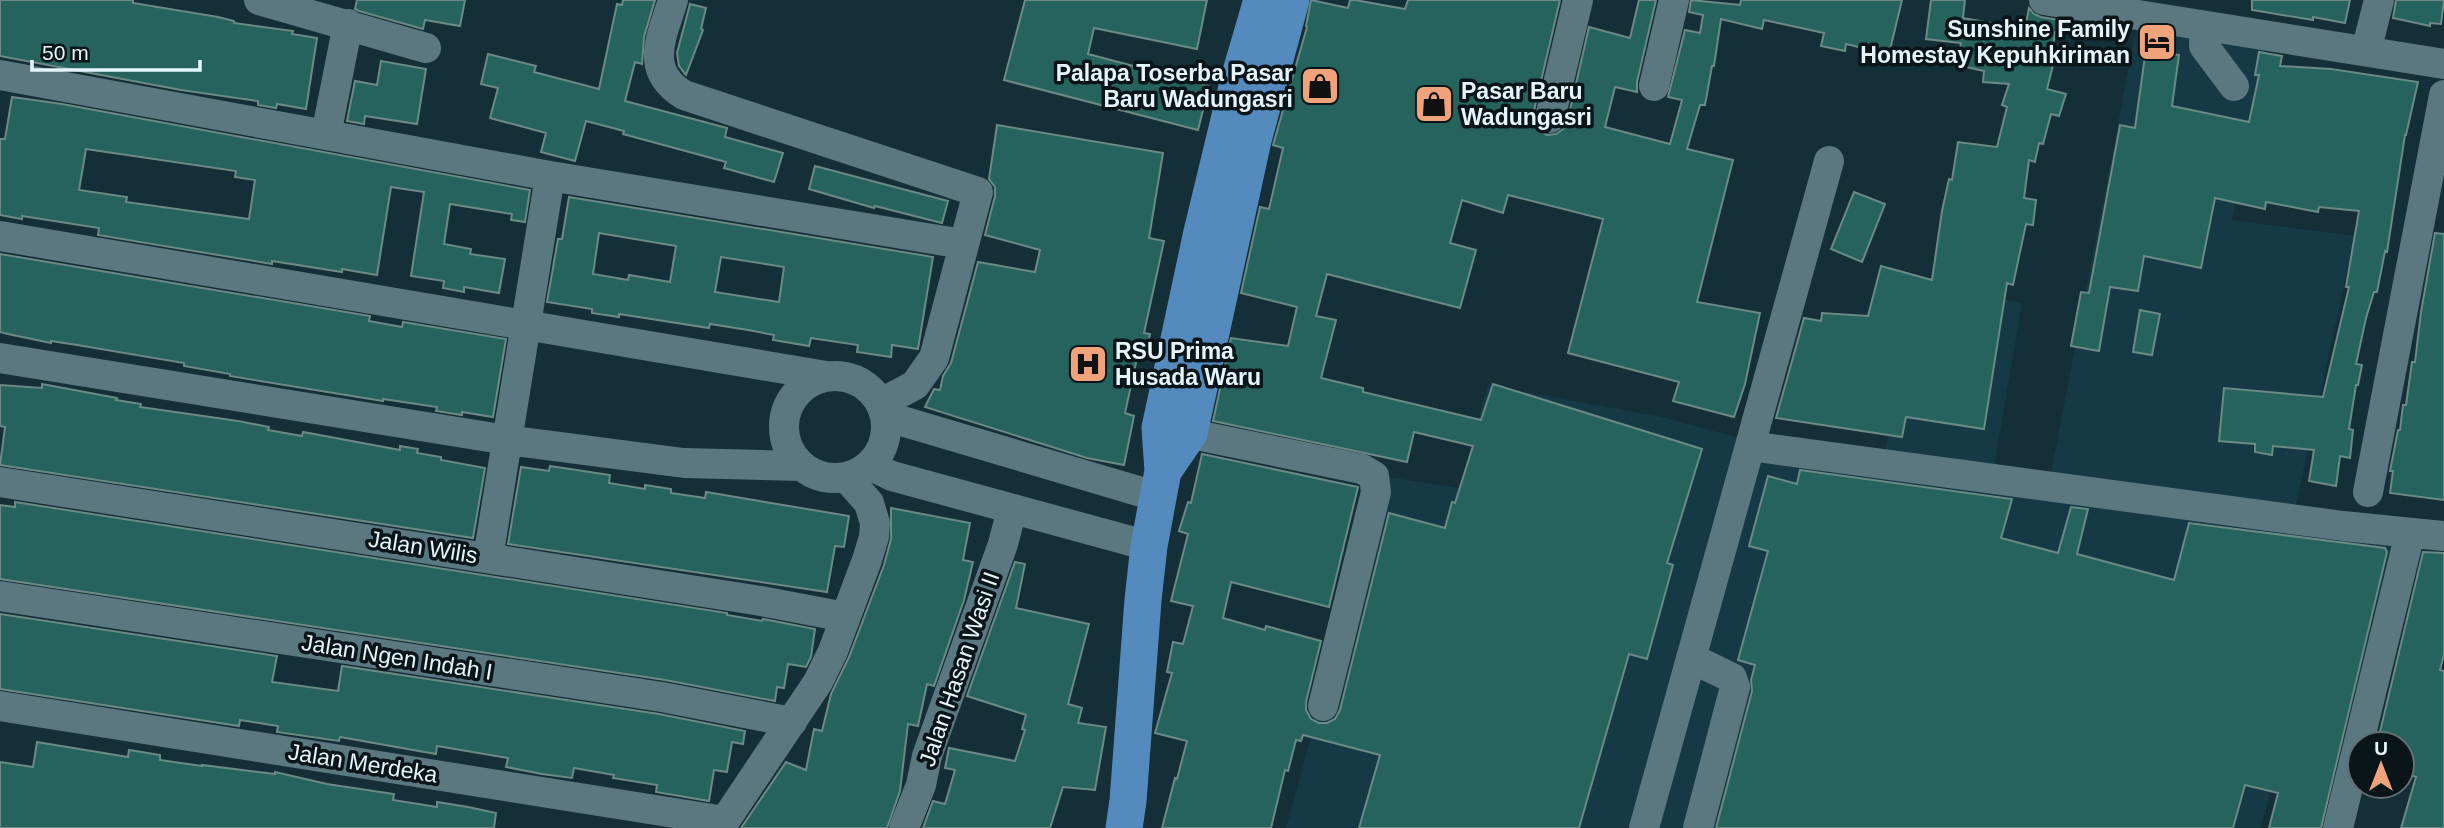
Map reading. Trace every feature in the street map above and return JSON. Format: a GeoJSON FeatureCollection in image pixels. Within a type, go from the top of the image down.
{"type":"FeatureCollection","features":[{"type":"Feature","properties":{"kind":"main road"},"geometry":{"type":"LineString","coordinates":[[1175,431],[1202,232],[1239,79],[1262,0]]}},
{"type":"Feature","properties":{"kind":"main road"},"geometry":{"type":"LineString","coordinates":[[1124,828],[1143,600],[1160,484],[1291,0]]}},
{"type":"Feature","properties":{"kind":"street"},"geometry":{"type":"LineString","coordinates":[[259,0],[426,48]]}},
{"type":"Feature","properties":{"kind":"street"},"geometry":{"type":"LineString","coordinates":[[673,0],[658,54],[662,74],[669,85],[695,101],[978,192],[934,358],[915,385],[883,410]]}},
{"type":"Feature","properties":{"kind":"street"},"geometry":{"type":"LineString","coordinates":[[1550,118],[1578,0]]}},
{"type":"Feature","properties":{"kind":"street"},"geometry":{"type":"LineString","coordinates":[[1654,86],[1674,0]]}},
{"type":"Feature","properties":{"kind":"street"},"geometry":{"type":"LineString","coordinates":[[2044,0],[2444,64]]}},
{"type":"Feature","properties":{"kind":"street"},"geometry":{"type":"LineString","coordinates":[[2366,51],[2379,0]]}},
{"type":"Feature","properties":{"kind":"street"},"geometry":{"type":"LineString","coordinates":[[326,135],[348,24]]}},
{"type":"Feature","properties":{"kind":"street"},"geometry":{"type":"LineString","coordinates":[[2205,26],[2204,46],[2234,86]]}},
{"type":"Feature","properties":{"kind":"street"},"geometry":{"type":"LineString","coordinates":[[1,81],[963,244]]}},
{"type":"Feature","properties":{"kind":"street"},"geometry":{"type":"LineString","coordinates":[[2368,492],[2444,95]]}},
{"type":"Feature","properties":{"kind":"street"},"geometry":{"type":"LineString","coordinates":[[1644,828],[1829,161]]}},
{"type":"Feature","properties":{"kind":"street"},"geometry":{"type":"LineString","coordinates":[[488,558],[550,176]]}},
{"type":"Feature","properties":{"kind":"street"},"geometry":{"type":"LineString","coordinates":[[0,236],[525,326],[826,376],[842,376],[858,381],[871,390],[883,410],[886,434],[880,451],[857,471]]}},
{"type":"Feature","properties":{"kind":"street"},"geometry":{"type":"LineString","coordinates":[[0,358],[507,440],[684,463],[801,466]]}},
{"type":"Feature","properties":{"kind":"street"},"geometry":{"type":"LineString","coordinates":[[826,376],[810,381],[797,391],[787,405],[783,421],[784,438],[790,453],[801,466],[814,474],[830,478],[857,471],[892,476],[1149,546]]}},
{"type":"Feature","properties":{"kind":"street"},"geometry":{"type":"LineString","coordinates":[[883,410],[1160,484]]}},
{"type":"Feature","properties":{"kind":"street"},"geometry":{"type":"LineString","coordinates":[[1175,431],[1362,469],[1374,476],[1376,492],[1323,706]]}},
{"type":"Feature","properties":{"kind":"street"},"geometry":{"type":"LineString","coordinates":[[1750,446],[2444,536]]}},
{"type":"Feature","properties":{"kind":"street"},"geometry":{"type":"LineString","coordinates":[[722,824],[818,682],[867,560],[875,523],[857,471]]}},
{"type":"Feature","properties":{"kind":"street","name":"Jalan Wilis"},"geometry":{"type":"LineString","coordinates":[[0,482],[761,601],[845,617]]}},
{"type":"Feature","properties":{"kind":"street","name":"Jalan Hasan Wasi II"},"geometry":{"type":"LineString","coordinates":[[904,828],[1003,544],[1012,509]]}},
{"type":"Feature","properties":{"kind":"street"},"geometry":{"type":"LineString","coordinates":[[2338,828],[2410,533]]}},
{"type":"Feature","properties":{"kind":"street","name":"Jalan Ngen Indah I"},"geometry":{"type":"LineString","coordinates":[[0,596],[662,697],[792,722]]}},
{"type":"Feature","properties":{"kind":"street"},"geometry":{"type":"LineString","coordinates":[[1691,658],[1732,678],[1735,687],[1698,828]]}},
{"type":"Feature","properties":{"kind":"street","name":"Jalan Merdeka"},"geometry":{"type":"LineString","coordinates":[[0,706],[722,824]]}},
{"type":"Feature","properties":{"kind":"shaded area"},"geometry":{"type":"Polygon","coordinates":[[[2136,30],[2265,45],[2232,220],[2355,236],[2291,527],[2393,540],[2352,710],[2294,703],[2261,828],[1286,828],[1382,476],[1459,488],[1488,385],[1666,418],[1743,439],[1884,455],[1920,284],[2022,303],[1994,467],[2050,478],[2136,30]]]}},
{"type":"Feature","properties":{"kind":"building"},"geometry":{"type":"Polygon","coordinates":[[[0,0],[133,0],[133,3],[218,17],[234,23],[293,31],[292,34],[317,38],[306,109],[277,104],[276,108],[258,105],[258,101],[181,90],[0,56],[0,0]]]}},
{"type":"Feature","properties":{"kind":"building"},"geometry":{"type":"Polygon","coordinates":[[[357,0],[465,0],[460,26],[425,20],[423,29],[359,11],[355,9],[357,0]]]}},
{"type":"Feature","properties":{"kind":"building"},"geometry":{"type":"Polygon","coordinates":[[[623,0],[655,0],[644,37],[642,64],[635,62],[625,101],[727,128],[725,137],[783,153],[774,182],[724,168],[726,162],[586,121],[575,161],[541,152],[546,133],[490,118],[498,88],[481,84],[488,54],[536,66],[534,72],[599,89],[617,4],[622,5],[623,0]]]}},
{"type":"Feature","properties":{"kind":"building"},"geometry":{"type":"Polygon","coordinates":[[[1025,0],[1207,0],[1197,49],[1094,28],[1088,54],[1209,86],[1198,130],[1004,80],[1025,0]]]}},
{"type":"Feature","properties":{"kind":"building"},"geometry":{"type":"Polygon","coordinates":[[[1311,0],[1348,8],[1350,0],[1355,0],[1405,9],[1408,0],[1560,0],[1533,115],[1538,130],[1547,135],[1556,134],[1567,123],[1589,27],[1630,38],[1639,0],[1656,0],[1637,92],[1615,87],[1605,127],[1670,144],[1682,100],[1668,97],[1685,30],[1700,33],[1703,15],[1689,12],[1691,0],[1740,5],[1741,0],[1902,0],[1889,54],[1846,44],[1845,51],[1821,46],[1824,33],[1764,20],[1762,29],[1721,19],[1705,105],[1700,105],[1687,149],[1733,160],[1697,302],[1760,313],[1745,384],[1734,417],[1673,401],[1679,382],[1568,353],[1603,219],[1508,195],[1503,213],[1462,200],[1450,243],[1476,250],[1460,308],[1327,274],[1316,316],[1336,320],[1321,378],[1363,388],[1363,392],[1481,420],[1493,384],[1702,449],[1667,563],[1673,565],[1647,659],[1629,654],[1579,828],[1359,828],[1380,755],[1303,735],[1301,741],[1296,740],[1288,771],[1285,770],[1271,828],[1162,828],[1187,741],[1155,733],[1172,673],[1167,672],[1173,642],[1183,644],[1193,606],[1171,601],[1188,534],[1179,531],[1188,502],[1191,503],[1202,454],[1358,487],[1329,607],[1231,582],[1223,618],[1321,641],[1306,710],[1311,719],[1327,723],[1335,719],[1340,710],[1389,513],[1445,528],[1473,446],[1414,432],[1407,462],[1213,421],[1231,338],[1288,346],[1297,307],[1241,293],[1260,207],[1269,209],[1283,148],[1273,145],[1307,27],[1311,0]]]}},
{"type":"Feature","properties":{"kind":"building"},"geometry":{"type":"Polygon","coordinates":[[[1931,0],[1965,0],[1963,18],[2025,29],[2029,8],[2041,17],[2065,21],[2065,33],[2055,32],[2053,65],[2047,89],[2066,94],[2059,116],[2051,114],[2043,144],[2039,143],[2035,162],[2029,160],[2024,198],[2036,200],[2033,225],[2026,224],[2013,285],[2007,283],[1984,429],[1906,417],[1902,437],[1776,418],[1804,318],[1821,321],[1822,313],[1868,316],[1881,266],[1932,280],[1942,211],[1949,179],[1952,180],[1958,142],[1997,147],[2007,107],[2002,105],[2009,84],[1983,82],[1984,71],[1957,65],[1961,43],[1926,39],[1931,0]]]}},
{"type":"Feature","properties":{"kind":"building"},"geometry":{"type":"Polygon","coordinates":[[[2252,0],[2350,0],[2345,23],[2252,10],[2252,0]]]}},
{"type":"Feature","properties":{"kind":"building"},"geometry":{"type":"Polygon","coordinates":[[[2396,0],[2444,0],[2441,24],[2430,23],[2430,26],[2393,18],[2396,0]]]}},
{"type":"Feature","properties":{"kind":"building"},"geometry":{"type":"Polygon","coordinates":[[[690,4],[706,8],[701,29],[703,30],[686,75],[679,66],[677,53],[690,4]]]}},
{"type":"Feature","properties":{"kind":"building"},"geometry":{"type":"Polygon","coordinates":[[[2148,34],[2173,38],[2170,54],[2179,55],[2172,106],[2249,122],[2259,75],[2255,75],[2259,52],[2282,56],[2280,66],[2331,69],[2418,82],[2405,135],[2387,252],[2385,251],[2377,292],[2374,292],[2366,318],[2356,364],[2362,365],[2349,429],[2353,430],[2350,458],[2340,456],[2336,486],[2309,481],[2314,450],[2273,446],[2272,455],[2255,452],[2255,444],[2219,441],[2224,388],[2323,397],[2349,287],[2346,287],[2359,211],[2319,207],[2318,212],[2266,202],[2265,209],[2215,198],[2201,268],[2144,256],[2138,291],[2110,287],[2099,351],[2071,346],[2081,292],[2089,293],[2120,125],[2135,128],[2148,34]]]}},
{"type":"Feature","properties":{"kind":"building"},"geometry":{"type":"Polygon","coordinates":[[[381,61],[426,69],[417,124],[365,116],[364,124],[347,121],[355,81],[377,85],[381,61]]]}},
{"type":"Feature","properties":{"kind":"building"},"geometry":{"type":"Polygon","coordinates":[[[12,97],[530,190],[525,222],[511,220],[512,214],[450,204],[444,244],[471,249],[470,254],[505,259],[499,293],[464,287],[464,292],[443,288],[444,281],[411,276],[424,192],[391,187],[377,275],[272,261],[272,264],[98,235],[99,228],[0,215],[0,139],[5,139],[12,97]],[[86,149],[79,190],[127,197],[126,202],[249,219],[255,180],[235,177],[236,171],[86,149]]]}},
{"type":"Feature","properties":{"kind":"building"},"geometry":{"type":"Polygon","coordinates":[[[997,125],[1163,153],[1149,238],[1164,241],[1144,333],[1150,334],[1144,360],[1137,358],[1125,413],[1134,416],[1124,465],[1087,458],[925,407],[934,389],[940,390],[943,376],[951,363],[978,262],[1035,272],[1040,250],[985,235],[995,196],[995,187],[989,179],[997,125]]]}},
{"type":"Feature","properties":{"kind":"building"},"geometry":{"type":"Polygon","coordinates":[[[815,166],[948,201],[942,223],[875,206],[874,208],[809,189],[815,166]]]}},
{"type":"Feature","properties":{"kind":"building"},"geometry":{"type":"Polygon","coordinates":[[[1854,192],[1885,204],[1862,262],[1831,249],[1854,192]]]}},
{"type":"Feature","properties":{"kind":"building"},"geometry":{"type":"Polygon","coordinates":[[[569,197],[933,257],[918,349],[892,345],[891,357],[857,352],[858,345],[811,338],[809,346],[773,340],[774,335],[748,330],[710,324],[709,328],[619,314],[619,317],[592,313],[592,309],[547,302],[558,239],[562,239],[569,197]],[[599,233],[593,274],[628,280],[629,275],[670,282],[676,246],[599,233]],[[721,257],[715,292],[779,302],[784,267],[721,257]]]}},
{"type":"Feature","properties":{"kind":"building"},"geometry":{"type":"Polygon","coordinates":[[[2435,233],[2444,234],[2444,500],[2390,493],[2393,471],[2390,471],[2403,405],[2406,405],[2412,362],[2415,362],[2435,233]]]}},
{"type":"Feature","properties":{"kind":"building"},"geometry":{"type":"Polygon","coordinates":[[[0,254],[370,316],[369,321],[402,327],[403,322],[506,339],[493,417],[436,411],[437,407],[230,376],[184,366],[184,363],[51,343],[0,332],[0,254]]]}},
{"type":"Feature","properties":{"kind":"building"},"geometry":{"type":"Polygon","coordinates":[[[2140,310],[2160,314],[2152,355],[2133,352],[2140,310]]]}},
{"type":"Feature","properties":{"kind":"building"},"geometry":{"type":"Polygon","coordinates":[[[42,384],[117,398],[116,400],[141,404],[140,407],[238,421],[302,436],[303,432],[400,450],[400,446],[418,449],[417,453],[441,457],[441,460],[485,468],[473,538],[0,465],[5,427],[0,426],[0,385],[42,388],[42,384]]]}},
{"type":"Feature","properties":{"kind":"building"},"geometry":{"type":"Polygon","coordinates":[[[550,466],[610,475],[609,483],[645,489],[645,485],[671,489],[671,493],[705,498],[706,492],[849,516],[844,547],[835,546],[827,592],[508,544],[521,467],[549,471],[550,466]]]}},
{"type":"Feature","properties":{"kind":"building"},"geometry":{"type":"Polygon","coordinates":[[[1800,470],[2012,499],[2001,538],[2058,553],[2071,507],[2088,509],[2077,554],[2174,580],[2189,523],[2385,548],[2387,552],[2321,828],[2269,828],[2278,793],[2245,785],[2233,828],[1716,828],[1752,691],[1751,680],[1755,665],[1738,660],[1768,551],[1749,546],[1768,476],[1797,484],[1800,470]]]}},
{"type":"Feature","properties":{"kind":"building"},"geometry":{"type":"Polygon","coordinates":[[[15,502],[815,629],[811,657],[806,667],[788,664],[784,688],[777,687],[775,701],[665,680],[0,579],[0,505],[15,507],[15,502]]]}},
{"type":"Feature","properties":{"kind":"building"},"geometry":{"type":"Polygon","coordinates":[[[891,508],[970,523],[963,560],[973,562],[964,600],[934,686],[927,684],[918,726],[908,724],[900,791],[887,828],[741,828],[786,762],[806,770],[814,729],[822,731],[831,694],[849,657],[884,565],[891,539],[891,508]]]}},
{"type":"Feature","properties":{"kind":"building"},"geometry":{"type":"Polygon","coordinates":[[[2423,552],[2444,553],[2444,654],[2440,670],[2444,671],[2444,828],[2401,828],[2409,800],[2416,800],[2416,730],[2380,730],[2423,552]]]}},
{"type":"Feature","properties":{"kind":"building"},"geometry":{"type":"Polygon","coordinates":[[[1015,562],[1025,564],[1016,608],[1089,624],[1068,704],[1082,708],[1078,723],[1106,727],[1095,790],[1063,787],[1050,828],[923,828],[933,801],[945,804],[955,770],[945,768],[949,748],[1015,761],[1025,730],[1022,729],[1026,715],[967,696],[1015,562]]]}},
{"type":"Feature","properties":{"kind":"building"},"geometry":{"type":"Polygon","coordinates":[[[0,614],[277,656],[272,682],[338,691],[342,666],[659,714],[745,731],[743,744],[732,742],[727,772],[714,770],[709,801],[656,792],[657,785],[574,768],[572,778],[506,767],[508,758],[437,746],[436,754],[340,737],[339,741],[277,732],[278,726],[240,720],[239,726],[0,689],[0,614]]]}},
{"type":"Feature","properties":{"kind":"building"},"geometry":{"type":"Polygon","coordinates":[[[37,742],[128,757],[129,750],[160,755],[160,760],[275,772],[327,784],[394,794],[393,800],[437,807],[437,802],[468,807],[496,813],[494,828],[0,828],[0,762],[33,767],[37,742]]]}},
{"type":"Feature","properties":{"kind":"place","name":"Sunshine Family Homestay Kepuhkiriman"},"geometry":{"type":"Point","coordinates":[2157,42]}},
{"type":"Feature","properties":{"kind":"place","name":"Palapa Toserba Pasar Baru Wadungasri"},"geometry":{"type":"Point","coordinates":[1320,86]}},
{"type":"Feature","properties":{"kind":"place","name":"Pasar Baru Wadungasri"},"geometry":{"type":"Point","coordinates":[1434,104]}},
{"type":"Feature","properties":{"kind":"place","name":"RSU Prima Husada Waru"},"geometry":{"type":"Point","coordinates":[1088,364]}}]}
